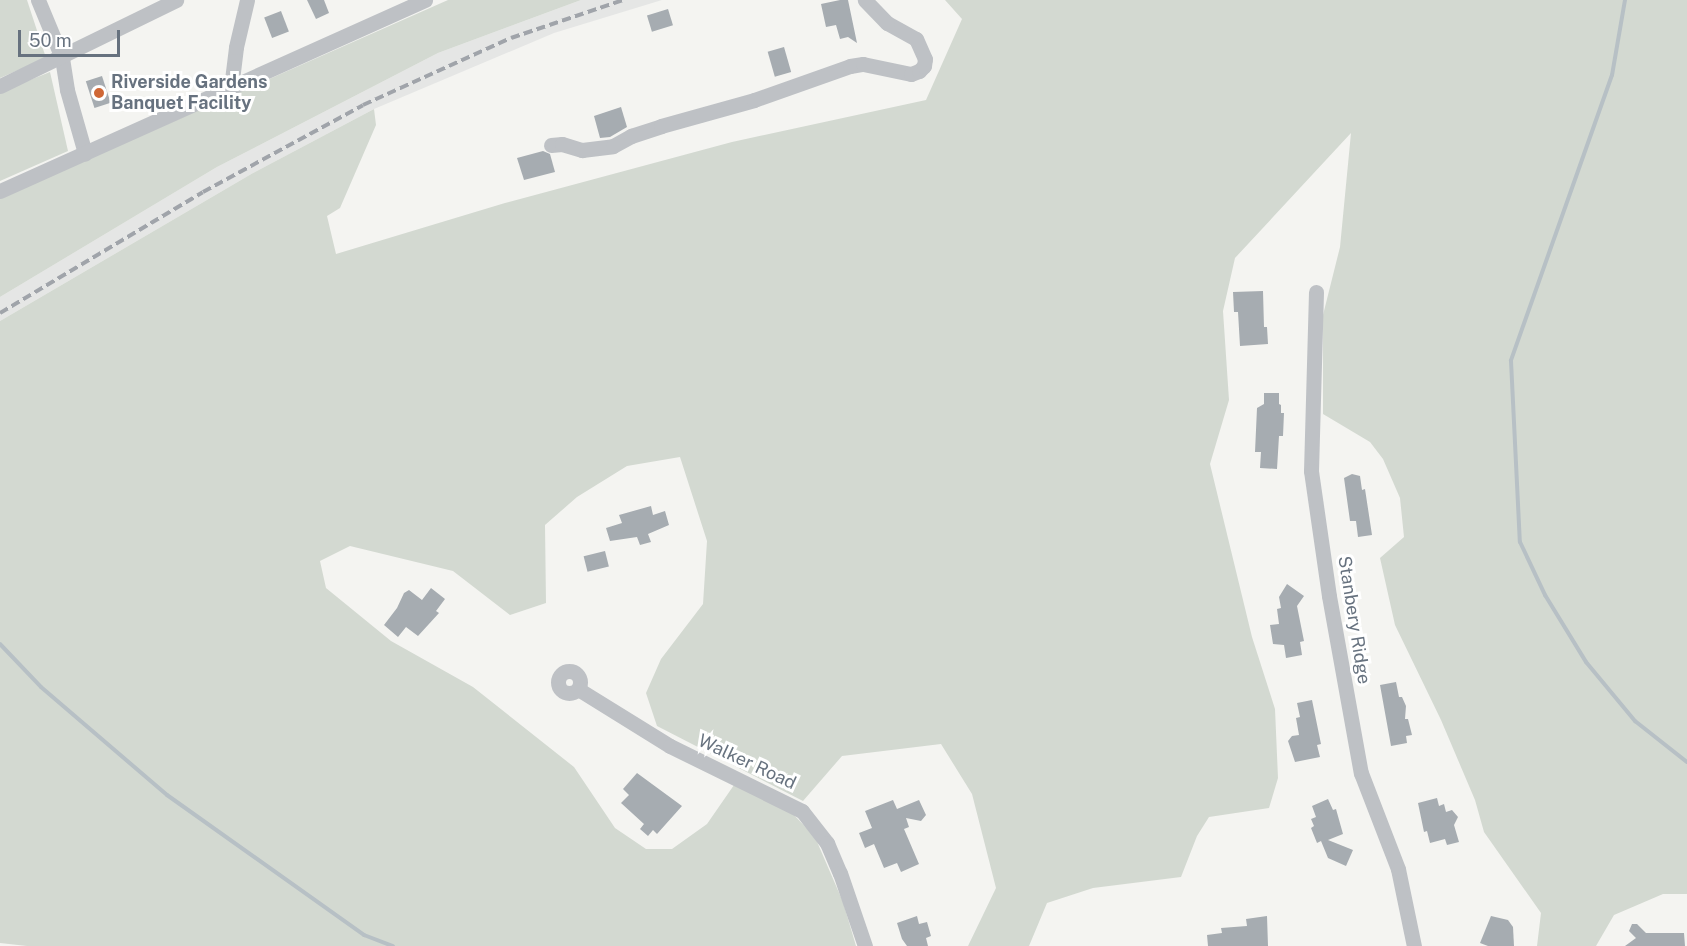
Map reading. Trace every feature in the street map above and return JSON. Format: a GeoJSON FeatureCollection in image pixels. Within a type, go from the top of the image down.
{"type":"FeatureCollection","features":[{"type":"Feature","properties":{"kind":"street"},"geometry":{"type":"LineString","coordinates":[[38,0],[62,58],[67,90],[85,153]]}},
{"type":"Feature","properties":{"kind":"street"},"geometry":{"type":"LineString","coordinates":[[0,86],[62,58],[176,0]]}},
{"type":"Feature","properties":{"kind":"street"},"geometry":{"type":"LineString","coordinates":[[231,88],[236,47],[247,0]]}},
{"type":"Feature","properties":{"kind":"street"},"geometry":{"type":"LineString","coordinates":[[0,190],[425,0]]}},
{"type":"Feature","properties":{"kind":"street"},"geometry":{"type":"LineString","coordinates":[[551,145],[562,144],[582,150],[613,146],[632,136],[661,126],[754,100],[850,66],[863,64],[911,74],[919,71],[924,66],[925,59],[916,39],[881,18],[865,0]]}},
{"type":"Feature","properties":{"kind":"street","name":"Stanbery Ridge"},"geometry":{"type":"LineString","coordinates":[[1316,292],[1311,471],[1329,596],[1361,773],[1398,869],[1414,946]]}},
{"type":"Feature","properties":{"kind":"street","name":"Walker Road"},"geometry":{"type":"LineString","coordinates":[[578,690],[670,746],[802,811],[827,843],[864,946]]}},
{"type":"Feature","properties":{"kind":"shaded area"},"geometry":{"type":"Polygon","coordinates":[[[0,0],[27,0],[46,58],[0,78],[0,0]]]}},
{"type":"Feature","properties":{"kind":"shaded area"},"geometry":{"type":"Polygon","coordinates":[[[448,0],[581,0],[438,53],[217,167],[0,297],[0,198],[448,0]]]}},
{"type":"Feature","properties":{"kind":"shaded area"},"geometry":{"type":"Polygon","coordinates":[[[581,0],[662,0],[554,33],[374,109],[253,173],[0,321],[0,297],[217,167],[438,53],[581,0]]]}},
{"type":"Feature","properties":{"kind":"shaded area"},"geometry":{"type":"Polygon","coordinates":[[[945,0],[1687,0],[1687,894],[1663,894],[1614,915],[1596,946],[1537,946],[1541,913],[1484,832],[1475,800],[1441,720],[1395,625],[1380,558],[1404,537],[1400,498],[1383,459],[1370,442],[1323,414],[1323,315],[1340,247],[1351,133],[1235,258],[1223,311],[1229,400],[1210,464],[1252,637],[1275,709],[1278,778],[1269,808],[1209,817],[1197,836],[1181,877],[1093,888],[1047,903],[1029,946],[968,946],[996,888],[972,794],[941,744],[842,756],[803,801],[657,726],[646,693],[661,659],[703,604],[707,541],[680,457],[627,466],[577,497],[545,525],[546,603],[510,615],[453,571],[350,546],[320,561],[326,588],[391,641],[473,687],[574,767],[615,828],[646,849],[672,849],[707,824],[734,785],[794,815],[815,837],[843,902],[856,946],[27,946],[0,943],[0,321],[253,173],[374,109],[376,125],[340,208],[327,216],[336,254],[505,203],[732,142],[926,100],[962,19],[945,0]]]}},
{"type":"Feature","properties":{"kind":"shaded area"},"geometry":{"type":"Polygon","coordinates":[[[50,72],[68,151],[0,181],[0,92],[50,72]]]}},
{"type":"Feature","properties":{"kind":"building"},"geometry":{"type":"Polygon","coordinates":[[[307,0],[324,0],[329,13],[316,19],[307,0]]]}},
{"type":"Feature","properties":{"kind":"building"},"geometry":{"type":"Polygon","coordinates":[[[848,0],[857,43],[848,37],[840,39],[836,25],[826,27],[821,4],[848,0]]]}},
{"type":"Feature","properties":{"kind":"building"},"geometry":{"type":"Polygon","coordinates":[[[668,9],[673,25],[652,32],[647,15],[668,9]]]}},
{"type":"Feature","properties":{"kind":"building"},"geometry":{"type":"Polygon","coordinates":[[[281,11],[289,32],[272,38],[264,17],[281,11]]]}},
{"type":"Feature","properties":{"kind":"building"},"geometry":{"type":"Polygon","coordinates":[[[784,47],[791,72],[775,77],[768,52],[784,47]]]}},
{"type":"Feature","properties":{"kind":"building","name":"Riverside Gardens Banquet Facility"},"geometry":{"type":"Polygon","coordinates":[[[102,76],[111,103],[94,108],[86,81],[102,76]]]}},
{"type":"Feature","properties":{"kind":"building"},"geometry":{"type":"Polygon","coordinates":[[[621,107],[627,127],[610,137],[600,138],[594,116],[621,107]]]}},
{"type":"Feature","properties":{"kind":"building"},"geometry":{"type":"Polygon","coordinates":[[[543,151],[550,154],[555,172],[524,180],[517,158],[543,151]]]}},
{"type":"Feature","properties":{"kind":"building"},"geometry":{"type":"Polygon","coordinates":[[[1263,291],[1264,327],[1267,327],[1268,344],[1240,346],[1238,312],[1234,312],[1233,292],[1263,291]]]}},
{"type":"Feature","properties":{"kind":"building"},"geometry":{"type":"Polygon","coordinates":[[[1264,393],[1279,393],[1281,413],[1284,413],[1283,436],[1279,436],[1277,469],[1260,468],[1261,452],[1255,452],[1257,408],[1264,404],[1264,393]]]}},
{"type":"Feature","properties":{"kind":"building"},"geometry":{"type":"Polygon","coordinates":[[[1352,474],[1360,476],[1362,490],[1365,489],[1372,535],[1358,537],[1356,521],[1350,521],[1344,478],[1352,474]]]}},
{"type":"Feature","properties":{"kind":"building"},"geometry":{"type":"Polygon","coordinates":[[[651,506],[653,515],[665,511],[669,525],[648,534],[651,542],[640,545],[637,537],[610,541],[606,528],[622,523],[619,515],[651,506]]]}},
{"type":"Feature","properties":{"kind":"building"},"geometry":{"type":"Polygon","coordinates":[[[605,551],[609,567],[588,572],[584,556],[605,551]]]}},
{"type":"Feature","properties":{"kind":"building"},"geometry":{"type":"Polygon","coordinates":[[[1287,584],[1304,596],[1297,606],[1304,641],[1300,642],[1302,655],[1286,658],[1284,645],[1273,644],[1270,625],[1279,624],[1277,609],[1281,608],[1279,597],[1287,584]]]}},
{"type":"Feature","properties":{"kind":"building"},"geometry":{"type":"Polygon","coordinates":[[[431,588],[445,599],[436,611],[439,613],[418,636],[406,627],[398,637],[384,625],[397,608],[404,593],[409,590],[422,600],[431,588]]]}},
{"type":"Feature","properties":{"kind":"building"},"geometry":{"type":"Polygon","coordinates":[[[1396,682],[1399,697],[1402,697],[1406,706],[1405,719],[1408,719],[1412,735],[1406,736],[1407,743],[1391,746],[1380,685],[1396,682]]]}},
{"type":"Feature","properties":{"kind":"building"},"geometry":{"type":"Polygon","coordinates":[[[1312,700],[1321,744],[1317,745],[1320,757],[1295,762],[1288,741],[1292,736],[1299,735],[1296,718],[1300,717],[1297,703],[1312,700]]]}},
{"type":"Feature","properties":{"kind":"building"},"geometry":{"type":"Polygon","coordinates":[[[637,773],[682,806],[657,834],[653,830],[648,836],[640,829],[644,824],[621,803],[629,795],[623,789],[637,773]]]}},
{"type":"Feature","properties":{"kind":"building"},"geometry":{"type":"Polygon","coordinates":[[[1437,798],[1439,806],[1444,804],[1446,812],[1452,810],[1458,817],[1454,825],[1459,842],[1447,845],[1445,839],[1430,843],[1427,831],[1424,832],[1418,803],[1437,798]]]}},
{"type":"Feature","properties":{"kind":"building"},"geometry":{"type":"Polygon","coordinates":[[[1328,799],[1333,810],[1336,809],[1343,834],[1328,840],[1353,850],[1346,866],[1328,858],[1321,841],[1317,843],[1311,828],[1314,826],[1311,819],[1316,817],[1312,806],[1328,799]]]}},
{"type":"Feature","properties":{"kind":"building"},"geometry":{"type":"Polygon","coordinates":[[[893,800],[897,809],[919,800],[926,815],[921,821],[906,818],[909,827],[904,829],[919,864],[901,872],[897,863],[884,868],[874,844],[865,848],[859,833],[872,828],[865,811],[893,800]]]}},
{"type":"Feature","properties":{"kind":"building"},"geometry":{"type":"Polygon","coordinates":[[[917,916],[919,924],[927,922],[931,936],[926,938],[928,946],[907,946],[902,939],[897,923],[917,916]]]}},
{"type":"Feature","properties":{"kind":"building"},"geometry":{"type":"Polygon","coordinates":[[[1267,916],[1268,946],[1208,946],[1207,935],[1222,933],[1221,928],[1247,926],[1246,919],[1267,916]]]}},
{"type":"Feature","properties":{"kind":"building"},"geometry":{"type":"Polygon","coordinates":[[[1491,916],[1508,920],[1513,927],[1514,946],[1488,946],[1480,943],[1491,916]]]}},
{"type":"Feature","properties":{"kind":"building"},"geometry":{"type":"Polygon","coordinates":[[[1632,924],[1637,924],[1646,933],[1684,933],[1685,946],[1625,946],[1636,938],[1629,931],[1632,924]]]}},
{"type":"Feature","properties":{"kind":"waterway"},"geometry":{"type":"LineString","coordinates":[[1625,0],[1612,75],[1511,361],[1520,542],[1545,595],[1586,662],[1635,721],[1687,762]]}},
{"type":"Feature","properties":{"kind":"waterway"},"geometry":{"type":"LineString","coordinates":[[0,644],[41,687],[167,795],[364,935],[393,946]]}},
{"type":"Feature","properties":{"kind":"railway"},"geometry":{"type":"LineString","coordinates":[[0,313],[203,192],[363,105],[511,38],[623,0]]}},
{"type":"Feature","properties":{"kind":"place","name":"Riverside Gardens Banquet Facility"},"geometry":{"type":"Point","coordinates":[99,93]}}]}
